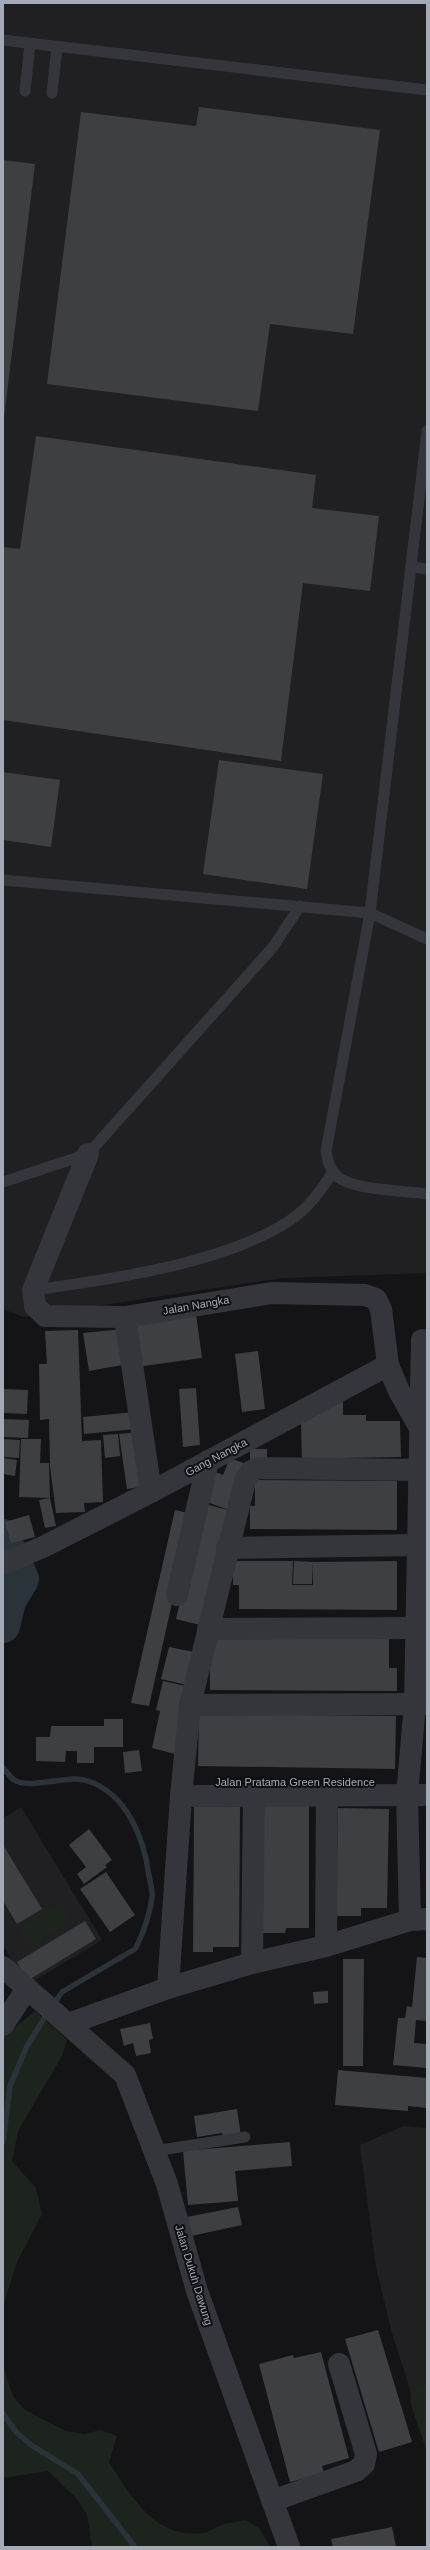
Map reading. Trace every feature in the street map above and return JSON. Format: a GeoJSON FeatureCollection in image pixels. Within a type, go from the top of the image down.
{"type":"FeatureCollection","features":[{"type":"Feature","properties":{"kind":"street"},"geometry":{"type":"LineString","coordinates":[[33,1290],[88,1154]]}},
{"type":"Feature","properties":{"kind":"street","name":"Jalan Nangka"},"geometry":{"type":"LineString","coordinates":[[33,1290],[35,1306],[46,1316],[125,1317],[272,1293],[365,1295],[376,1299],[381,1309],[388,1365],[399,1391],[420,1428]]}},
{"type":"Feature","properties":{"kind":"street"},"geometry":{"type":"LineString","coordinates":[[125,1317],[151,1492]]}},
{"type":"Feature","properties":{"kind":"street"},"geometry":{"type":"LineString","coordinates":[[64,2020],[252,1963],[326,1946],[418,1920],[417,1788],[421,1704],[422,1628],[418,1545],[422,1340]]}},
{"type":"Feature","properties":{"kind":"street","name":"Gang Nangka"},"geometry":{"type":"LineString","coordinates":[[4,1564],[43,1548],[388,1365]]}},
{"type":"Feature","properties":{"kind":"street"},"geometry":{"type":"LineString","coordinates":[[177,1595],[208,1461]]}},
{"type":"Feature","properties":{"kind":"street"},"geometry":{"type":"LineString","coordinates":[[168,1988],[182,1789],[190,1704],[227,1548],[245,1481],[252,1471],[258,1468],[420,1470]]}},
{"type":"Feature","properties":{"kind":"street"},"geometry":{"type":"LineString","coordinates":[[227,1548],[418,1545]]}},
{"type":"Feature","properties":{"kind":"street"},"geometry":{"type":"LineString","coordinates":[[208,1629],[422,1628]]}},
{"type":"Feature","properties":{"kind":"street"},"geometry":{"type":"LineString","coordinates":[[190,1704],[421,1704]]}},
{"type":"Feature","properties":{"kind":"street","name":"Jalan Pratama Green Residence"},"geometry":{"type":"LineString","coordinates":[[261,1790],[327,1794],[417,1788]]}},
{"type":"Feature","properties":{"kind":"street","name":"Jalan Pratama Green Residence"},"geometry":{"type":"LineString","coordinates":[[182,1789],[261,1790],[417,1788]]}},
{"type":"Feature","properties":{"kind":"street","name":"Jalan Pratama Green Residence"},"geometry":{"type":"LineString","coordinates":[[252,1963],[261,1790]]}},
{"type":"Feature","properties":{"kind":"street","name":"Jalan Pratama Green Residence"},"geometry":{"type":"LineString","coordinates":[[326,1946],[327,1794]]}},
{"type":"Feature","properties":{"kind":"street","name":"Jalan Dukuh Dawung"},"geometry":{"type":"LineString","coordinates":[[3,1967],[125,2075],[166,2184],[197,2291],[289,2547]]}},
{"type":"Feature","properties":{"kind":"street"},"geometry":{"type":"LineString","coordinates":[[3,2025],[33,1995]]}},
{"type":"Feature","properties":{"kind":"street"},"geometry":{"type":"LineString","coordinates":[[272,2501],[356,2471],[364,2464],[366,2454],[339,2364]]}},
{"type":"Feature","properties":{"kind":"lane"},"geometry":{"type":"LineString","coordinates":[[3,40],[427,90]]}},
{"type":"Feature","properties":{"kind":"lane"},"geometry":{"type":"LineString","coordinates":[[25,91],[30,44]]}},
{"type":"Feature","properties":{"kind":"lane"},"geometry":{"type":"LineString","coordinates":[[52,93],[56,47]]}},
{"type":"Feature","properties":{"kind":"lane"},"geometry":{"type":"LineString","coordinates":[[427,431],[370,913],[326,1151],[329,1167],[338,1178],[351,1184],[427,1194]]}},
{"type":"Feature","properties":{"kind":"lane"},"geometry":{"type":"LineString","coordinates":[[412,567],[427,568]]}},
{"type":"Feature","properties":{"kind":"lane"},"geometry":{"type":"LineString","coordinates":[[3,880],[370,913],[427,939]]}},
{"type":"Feature","properties":{"kind":"lane"},"geometry":{"type":"LineString","coordinates":[[3,1182],[88,1154],[273,947],[300,906]]}},
{"type":"Feature","properties":{"kind":"lane"},"geometry":{"type":"LineString","coordinates":[[33,1290],[154,1268],[224,1251],[264,1235],[290,1221],[321,1190],[333,1172]]}},
{"type":"Feature","properties":{"kind":"lane"},"geometry":{"type":"LineString","coordinates":[[154,2151],[245,2137]]}},
{"type":"Feature","properties":{"kind":"shaded area"},"geometry":{"type":"Polygon","coordinates":[[[3,3],[427,3],[427,1273],[283,1278],[23,1317],[3,1309],[3,3]]]}},
{"type":"Feature","properties":{"kind":"shaded area"},"geometry":{"type":"Polygon","coordinates":[[[21,1807],[102,1940],[27,1985],[3,1945],[3,1818],[21,1807]]]}},
{"type":"Feature","properties":{"kind":"shaded area"},"geometry":{"type":"Polygon","coordinates":[[[59,1904],[70,1922],[30,1946],[19,1928],[59,1904]]]}},
{"type":"Feature","properties":{"kind":"shaded area"},"geometry":{"type":"Polygon","coordinates":[[[35,2011],[67,2040],[62,2056],[18,2131],[12,2161],[36,2188],[42,2214],[17,2262],[3,2306],[3,2037],[35,2011]]]}},
{"type":"Feature","properties":{"kind":"shaded area"},"geometry":{"type":"Polygon","coordinates":[[[403,2126],[427,2128],[427,2387],[410,2389],[391,2330],[376,2266],[360,2145],[403,2126]]]}},
{"type":"Feature","properties":{"kind":"shaded area"},"geometry":{"type":"Polygon","coordinates":[[[3,2367],[13,2396],[25,2410],[66,2431],[84,2434],[101,2430],[117,2436],[109,2462],[136,2501],[158,2522],[171,2529],[185,2533],[202,2533],[222,2525],[245,2520],[259,2528],[270,2547],[92,2547],[87,2514],[77,2499],[48,2471],[3,2478],[3,2367]]]}},
{"type":"Feature","properties":{"kind":"shaded area"},"geometry":{"type":"Polygon","coordinates":[[[424,2386],[427,2387],[427,2452],[411,2405],[410,2389],[424,2386]]]}},
{"type":"Feature","properties":{"kind":"building"},"geometry":{"type":"Polygon","coordinates":[[[199,107],[380,130],[353,334],[270,324],[258,411],[47,384],[81,112],[196,126],[199,107]]]}},
{"type":"Feature","properties":{"kind":"building"},"geometry":{"type":"Polygon","coordinates":[[[3,160],[35,164],[4,418],[3,418],[3,160]]]}},
{"type":"Feature","properties":{"kind":"building"},"geometry":{"type":"Polygon","coordinates":[[[36,436],[316,475],[312,508],[379,516],[370,591],[303,583],[281,761],[3,720],[3,547],[20,549],[36,436]]]}},
{"type":"Feature","properties":{"kind":"building"},"geometry":{"type":"Polygon","coordinates":[[[219,760],[323,774],[307,889],[203,874],[219,760]]]}},
{"type":"Feature","properties":{"kind":"building"},"geometry":{"type":"Polygon","coordinates":[[[3,772],[60,780],[51,847],[3,840],[3,772]]]}},
{"type":"Feature","properties":{"kind":"building"},"geometry":{"type":"Polygon","coordinates":[[[196,1314],[202,1358],[136,1367],[130,1323],[196,1314]]]}},
{"type":"Feature","properties":{"kind":"building"},"geometry":{"type":"Polygon","coordinates":[[[123,1329],[128,1364],[89,1371],[83,1333],[123,1329]]]}},
{"type":"Feature","properties":{"kind":"building"},"geometry":{"type":"Polygon","coordinates":[[[78,1330],[82,1441],[101,1440],[103,1502],[84,1503],[85,1512],[56,1513],[50,1467],[49,1419],[40,1420],[39,1364],[47,1364],[45,1331],[78,1330]]]}},
{"type":"Feature","properties":{"kind":"building"},"geometry":{"type":"Polygon","coordinates":[[[258,1351],[265,1409],[242,1412],[235,1354],[258,1351]]]}},
{"type":"Feature","properties":{"kind":"building"},"geometry":{"type":"Polygon","coordinates":[[[196,1388],[200,1445],[183,1447],[179,1389],[196,1388]]]}},
{"type":"Feature","properties":{"kind":"building"},"geometry":{"type":"Polygon","coordinates":[[[3,1389],[28,1390],[27,1414],[3,1413],[3,1389]]]}},
{"type":"Feature","properties":{"kind":"building"},"geometry":{"type":"Polygon","coordinates":[[[343,1395],[343,1415],[366,1415],[366,1421],[400,1421],[401,1457],[342,1458],[342,1465],[302,1465],[301,1419],[343,1395]]]}},
{"type":"Feature","properties":{"kind":"building"},"geometry":{"type":"Polygon","coordinates":[[[134,1412],[136,1429],[84,1434],[83,1417],[134,1412]]]}},
{"type":"Feature","properties":{"kind":"building"},"geometry":{"type":"Polygon","coordinates":[[[3,1419],[29,1420],[28,1438],[3,1437],[3,1419]]]}},
{"type":"Feature","properties":{"kind":"building"},"geometry":{"type":"Polygon","coordinates":[[[139,1432],[147,1486],[127,1489],[119,1434],[139,1432]]]}},
{"type":"Feature","properties":{"kind":"building"},"geometry":{"type":"Polygon","coordinates":[[[118,1434],[120,1456],[105,1458],[103,1435],[118,1434]]]}},
{"type":"Feature","properties":{"kind":"building"},"geometry":{"type":"Polygon","coordinates":[[[3,1439],[20,1440],[19,1458],[3,1457],[3,1439]]]}},
{"type":"Feature","properties":{"kind":"building"},"geometry":{"type":"Polygon","coordinates":[[[21,1439],[41,1439],[40,1463],[49,1463],[50,1498],[19,1497],[21,1439]]]}},
{"type":"Feature","properties":{"kind":"building"},"geometry":{"type":"Polygon","coordinates":[[[250,1449],[267,1449],[267,1462],[250,1463],[250,1449]]]}},
{"type":"Feature","properties":{"kind":"building"},"geometry":{"type":"Polygon","coordinates":[[[3,1458],[17,1460],[15,1476],[3,1474],[3,1458]]]}},
{"type":"Feature","properties":{"kind":"building"},"geometry":{"type":"Polygon","coordinates":[[[230,1458],[246,1464],[200,1625],[176,1619],[204,1504],[229,1510],[204,1501],[215,1472],[223,1475],[230,1458]]]}},
{"type":"Feature","properties":{"kind":"building"},"geometry":{"type":"Polygon","coordinates":[[[255,1480],[397,1481],[397,1530],[250,1529],[250,1506],[255,1506],[255,1480]]]}},
{"type":"Feature","properties":{"kind":"building"},"geometry":{"type":"Polygon","coordinates":[[[50,1498],[56,1526],[45,1528],[39,1500],[50,1498]]]}},
{"type":"Feature","properties":{"kind":"building"},"geometry":{"type":"Polygon","coordinates":[[[175,1510],[192,1514],[149,1706],[131,1703],[175,1510]]]}},
{"type":"Feature","properties":{"kind":"building"},"geometry":{"type":"Polygon","coordinates":[[[29,1515],[35,1537],[11,1543],[5,1522],[29,1515]]]}},
{"type":"Feature","properties":{"kind":"building"},"geometry":{"type":"Polygon","coordinates":[[[233,1561],[293,1561],[292,1585],[313,1585],[313,1562],[397,1561],[397,1610],[239,1609],[239,1585],[233,1585],[233,1561]]]}},
{"type":"Feature","properties":{"kind":"building"},"geometry":{"type":"Polygon","coordinates":[[[294,1561],[313,1562],[312,1584],[293,1584],[294,1561]]]}},
{"type":"Feature","properties":{"kind":"building"},"geometry":{"type":"Polygon","coordinates":[[[210,1638],[389,1639],[389,1668],[397,1668],[397,1691],[210,1690],[210,1638]]]}},
{"type":"Feature","properties":{"kind":"building"},"geometry":{"type":"Polygon","coordinates":[[[169,1647],[194,1652],[187,1685],[161,1679],[169,1647]]]}},
{"type":"Feature","properties":{"kind":"building"},"geometry":{"type":"Polygon","coordinates":[[[163,1681],[190,1687],[175,1754],[152,1748],[160,1711],[156,1710],[163,1681]]]}},
{"type":"Feature","properties":{"kind":"building"},"geometry":{"type":"Polygon","coordinates":[[[199,1714],[396,1716],[395,1769],[198,1766],[199,1714]]]}},
{"type":"Feature","properties":{"kind":"building"},"geometry":{"type":"Polygon","coordinates":[[[104,1719],[123,1719],[123,1747],[94,1747],[94,1763],[77,1763],[77,1751],[66,1751],[65,1762],[36,1761],[36,1737],[50,1737],[51,1726],[104,1726],[104,1719]]]}},
{"type":"Feature","properties":{"kind":"building"},"geometry":{"type":"Polygon","coordinates":[[[139,1750],[142,1771],[125,1773],[123,1752],[139,1750]]]}},
{"type":"Feature","properties":{"kind":"building"},"geometry":{"type":"Polygon","coordinates":[[[194,1806],[240,1807],[239,1947],[213,1947],[213,1952],[193,1952],[194,1806]]]}},
{"type":"Feature","properties":{"kind":"building"},"geometry":{"type":"Polygon","coordinates":[[[263,1806],[309,1806],[309,1928],[286,1928],[285,1933],[263,1933],[263,1806]]]}},
{"type":"Feature","properties":{"kind":"building"},"geometry":{"type":"Polygon","coordinates":[[[338,1808],[389,1809],[387,1908],[361,1908],[361,1916],[336,1916],[338,1808]]]}},
{"type":"Feature","properties":{"kind":"building"},"geometry":{"type":"Polygon","coordinates":[[[89,1829],[112,1860],[105,1865],[107,1867],[84,1884],[77,1874],[86,1867],[69,1845],[89,1829]]]}},
{"type":"Feature","properties":{"kind":"building"},"geometry":{"type":"Polygon","coordinates":[[[3,1845],[42,1909],[17,1924],[3,1901],[3,1845]]]}},
{"type":"Feature","properties":{"kind":"building"},"geometry":{"type":"Polygon","coordinates":[[[106,1872],[135,1915],[110,1932],[80,1889],[106,1872]]]}},
{"type":"Feature","properties":{"kind":"building"},"geometry":{"type":"Polygon","coordinates":[[[85,1921],[96,1939],[27,1981],[17,1962],[85,1921]]]}},
{"type":"Feature","properties":{"kind":"building"},"geometry":{"type":"Polygon","coordinates":[[[417,1957],[427,1958],[427,2021],[416,2020],[414,2043],[427,2044],[427,2068],[393,2065],[398,2018],[405,2018],[407,2006],[412,2007],[417,1957]]]}},
{"type":"Feature","properties":{"kind":"building"},"geometry":{"type":"Polygon","coordinates":[[[343,1959],[364,1959],[363,2066],[343,2066],[343,1959]]]}},
{"type":"Feature","properties":{"kind":"building"},"geometry":{"type":"Polygon","coordinates":[[[328,1991],[328,2003],[314,2004],[313,1992],[328,1991]]]}},
{"type":"Feature","properties":{"kind":"building"},"geometry":{"type":"Polygon","coordinates":[[[150,2023],[153,2039],[149,2040],[151,2053],[136,2056],[133,2043],[124,2046],[120,2029],[150,2023]]]}},
{"type":"Feature","properties":{"kind":"building"},"geometry":{"type":"Polygon","coordinates":[[[338,2070],[427,2078],[427,2108],[408,2106],[408,2111],[335,2105],[338,2070]]]}},
{"type":"Feature","properties":{"kind":"building"},"geometry":{"type":"Polygon","coordinates":[[[237,2109],[241,2136],[223,2139],[222,2133],[197,2137],[194,2116],[237,2109]]]}},
{"type":"Feature","properties":{"kind":"building"},"geometry":{"type":"Polygon","coordinates":[[[290,2142],[292,2166],[235,2171],[238,2201],[188,2205],[183,2151],[290,2142]]]}},
{"type":"Feature","properties":{"kind":"building"},"geometry":{"type":"Polygon","coordinates":[[[238,2207],[242,2225],[191,2236],[187,2217],[238,2207]]]}},
{"type":"Feature","properties":{"kind":"building"},"geometry":{"type":"Polygon","coordinates":[[[378,2330],[412,2442],[379,2452],[345,2339],[378,2330]]]}},
{"type":"Feature","properties":{"kind":"building"},"geometry":{"type":"Polygon","coordinates":[[[321,2352],[349,2458],[322,2466],[324,2473],[290,2482],[259,2364],[293,2355],[294,2358],[321,2352]]]}},
{"type":"Feature","properties":{"kind":"building"},"geometry":{"type":"Polygon","coordinates":[[[392,2527],[396,2546],[333,2547],[331,2539],[392,2527]]]}},
{"type":"Feature","properties":{"kind":"waterway"},"geometry":{"type":"LineString","coordinates":[[3,1536],[22,1579],[9,1601],[3,1626]]}},
{"type":"Feature","properties":{"kind":"waterway"},"geometry":{"type":"LineString","coordinates":[[3,1768],[14,1780],[24,1783],[42,1783],[80,1779],[102,1787],[123,1807],[131,1819],[138,1833],[147,1862],[152,1897],[146,1924],[135,1949],[62,1992],[53,2005]]}},
{"type":"Feature","properties":{"kind":"waterway"},"geometry":{"type":"LineString","coordinates":[[3,2142],[10,2086],[27,2046],[48,2012]]}},
{"type":"Feature","properties":{"kind":"waterway"},"geometry":{"type":"LineString","coordinates":[[3,2414],[17,2433],[31,2445],[78,2474],[135,2547]]}}]}
